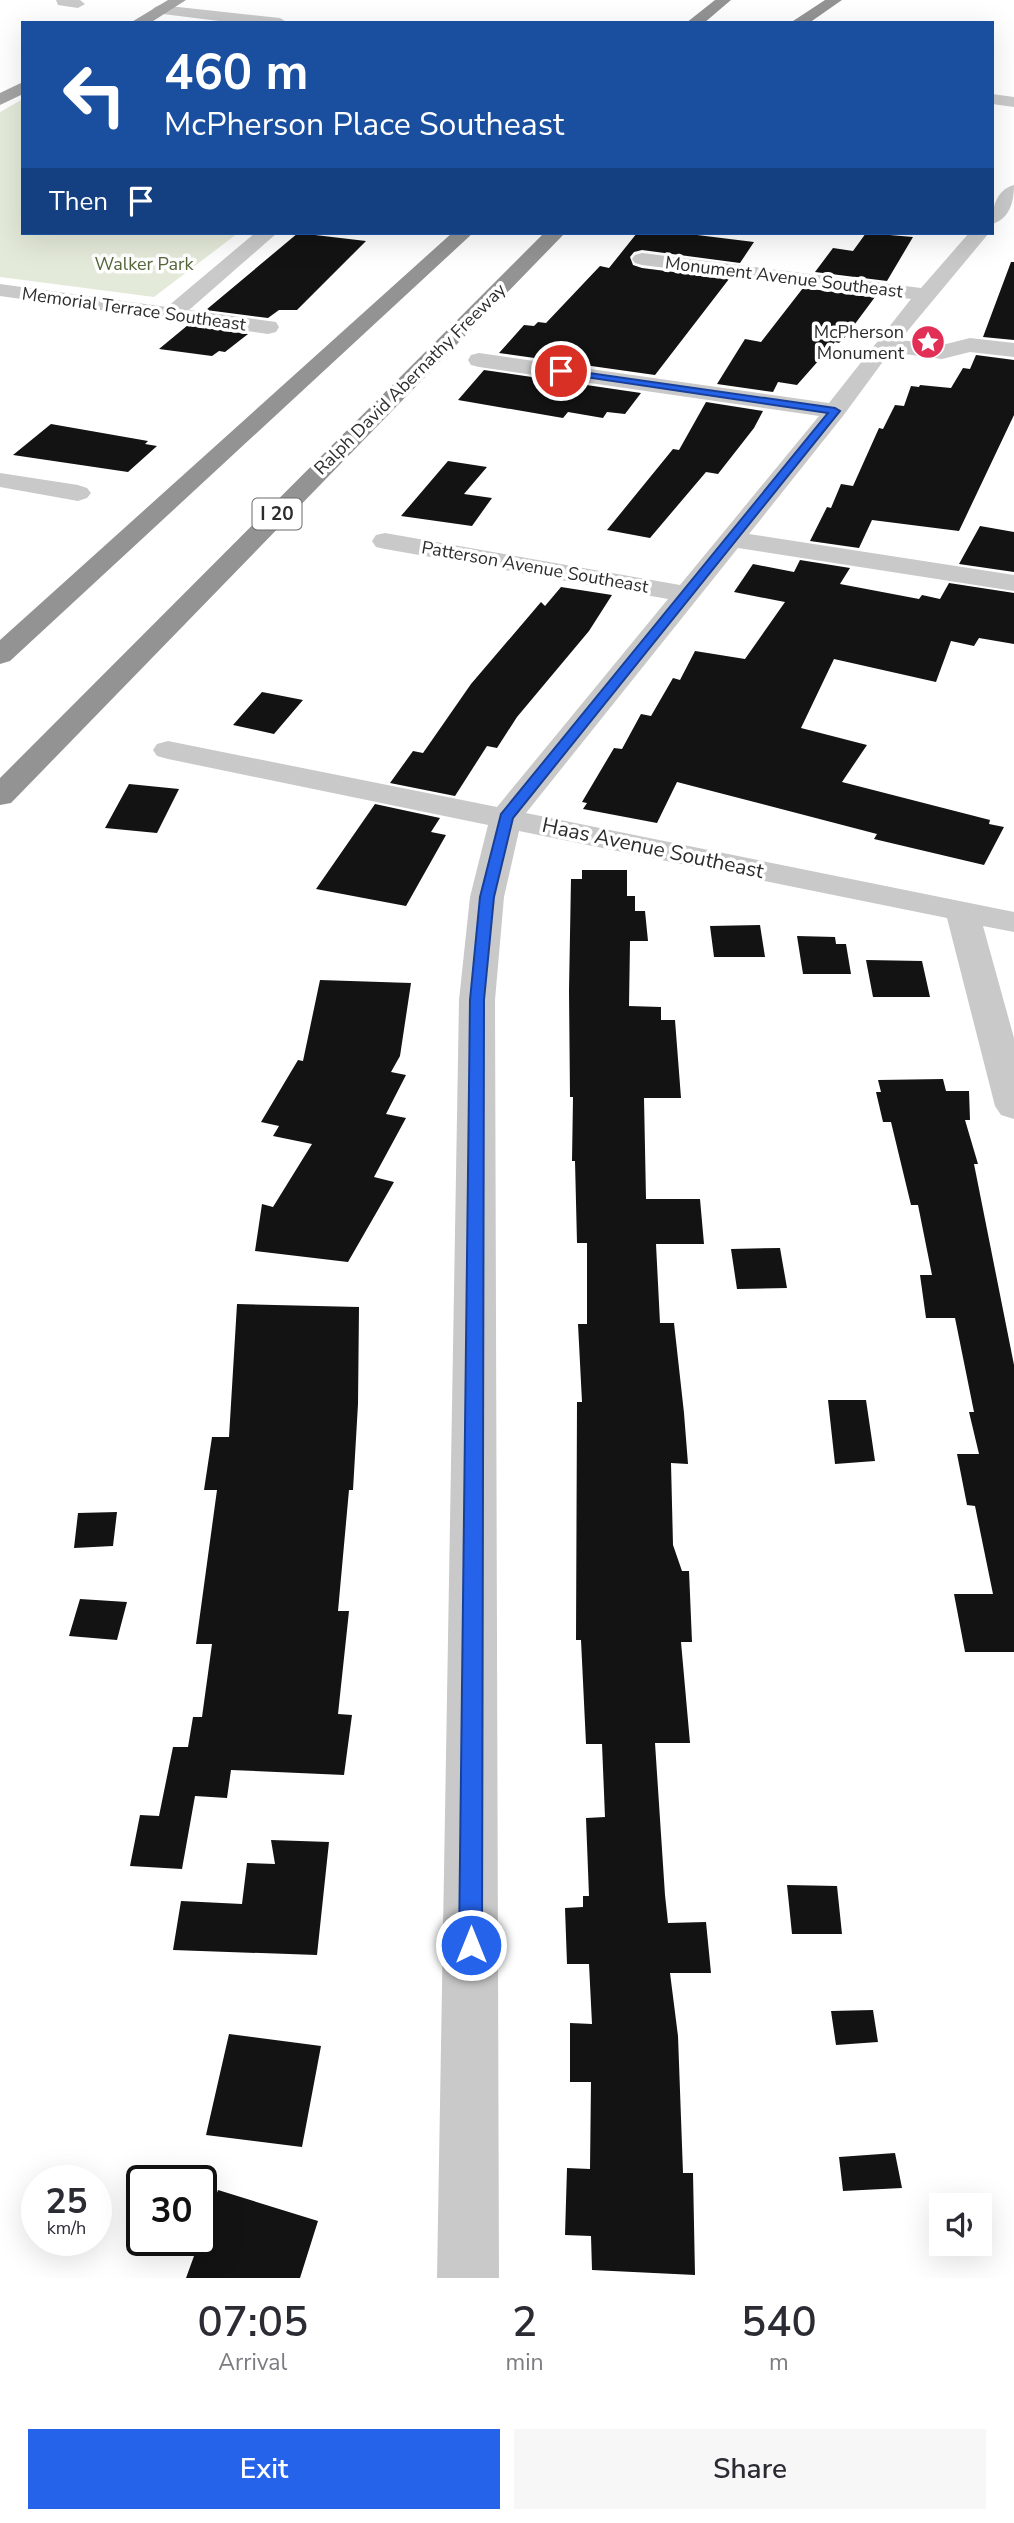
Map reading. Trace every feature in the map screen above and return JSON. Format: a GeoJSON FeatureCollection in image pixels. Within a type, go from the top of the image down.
{"type":"FeatureCollection","features":[{"type":"Feature","properties":{"kind":"highway"},"geometry":{"type":"LineString","coordinates":[[697,21],[724,0]]}},
{"type":"Feature","properties":{"kind":"highway"},"geometry":{"type":"LineString","coordinates":[[801,21],[835,0]]}},
{"type":"Feature","properties":{"kind":"highway"},"geometry":{"type":"LineString","coordinates":[[0,655],[461,235]]}},
{"type":"Feature","properties":{"kind":"highway","name":"Ralph David Abernathy Freeway"},"geometry":{"type":"LineString","coordinates":[[0,796],[553,235]]}},
{"type":"Feature","properties":{"kind":"main road"},"geometry":{"type":"LineString","coordinates":[[141,21],[179,0]]}},
{"type":"Feature","properties":{"kind":"main road"},"geometry":{"type":"LineString","coordinates":[[0,100],[21,88]]}},
{"type":"Feature","properties":{"kind":"street"},"geometry":{"type":"LineString","coordinates":[[160,10],[262,21]]}},
{"type":"Feature","properties":{"kind":"street"},"geometry":{"type":"LineString","coordinates":[[994,99],[1014,102]]}},
{"type":"Feature","properties":{"kind":"street"},"geometry":{"type":"LineString","coordinates":[[994,215],[1009,193]]}},
{"type":"Feature","properties":{"kind":"street"},"geometry":{"type":"LineString","coordinates":[[171,314],[265,235]]}},
{"type":"Feature","properties":{"kind":"street"},"geometry":{"type":"LineString","coordinates":[[468,2278],[477,1000],[487,897],[506,817],[835,411],[892,335],[977,235]]}},
{"type":"Feature","properties":{"kind":"street","name":"Monument Avenue Southeast"},"geometry":{"type":"LineString","coordinates":[[642,258],[926,295]]}},
{"type":"Feature","properties":{"kind":"street","name":"Memorial Terrace Southeast"},"geometry":{"type":"LineString","coordinates":[[0,290],[268,327]]}},
{"type":"Feature","properties":{"kind":"street"},"geometry":{"type":"LineString","coordinates":[[892,335],[942,352],[970,345],[1014,350]]}},
{"type":"Feature","properties":{"kind":"street"},"geometry":{"type":"LineString","coordinates":[[479,360],[835,411]]}},
{"type":"Feature","properties":{"kind":"street"},"geometry":{"type":"LineString","coordinates":[[0,480],[78,493]]}},
{"type":"Feature","properties":{"kind":"street"},"geometry":{"type":"LineString","coordinates":[[729,539],[1014,583]]}},
{"type":"Feature","properties":{"kind":"street","name":"Patterson Avenue Southeast"},"geometry":{"type":"LineString","coordinates":[[385,541],[685,594]]}},
{"type":"Feature","properties":{"kind":"street","name":"Haas Avenue Southeast"},"geometry":{"type":"LineString","coordinates":[[168,750],[1014,922]]}},
{"type":"Feature","properties":{"kind":"street"},"geometry":{"type":"LineString","coordinates":[[962,912],[1014,1106]]}},
{"type":"Feature","properties":{"kind":"green space","name":"Walker Park"},"geometry":{"type":"Polygon","coordinates":[[[21,100],[21,235],[235,235],[154,297],[0,277],[0,112],[21,100]]]}},
{"type":"Feature","properties":{"kind":"building"},"geometry":{"type":"Polygon","coordinates":[[[296,235],[366,241],[297,310],[279,310],[268,318],[206,310],[296,235]]]}},
{"type":"Feature","properties":{"kind":"building"},"geometry":{"type":"Polygon","coordinates":[[[635,235],[697,235],[754,242],[740,263],[642,250],[634,252],[630,257],[633,265],[642,268],[729,279],[655,375],[499,353],[524,325],[546,323],[600,266],[609,268],[635,235]]]}},
{"type":"Feature","properties":{"kind":"building"},"geometry":{"type":"Polygon","coordinates":[[[865,235],[913,237],[887,281],[815,272],[833,248],[853,251],[865,235]]]}},
{"type":"Feature","properties":{"kind":"building"},"geometry":{"type":"Polygon","coordinates":[[[1011,262],[1014,262],[1014,340],[983,337],[1011,262]]]}},
{"type":"Feature","properties":{"kind":"building"},"geometry":{"type":"Polygon","coordinates":[[[803,288],[875,297],[846,336],[839,343],[835,342],[797,385],[778,382],[773,392],[717,384],[745,339],[761,342],[803,288]]]}},
{"type":"Feature","properties":{"kind":"building"},"geometry":{"type":"Polygon","coordinates":[[[188,325],[248,334],[225,352],[219,351],[212,356],[159,349],[188,325]]]}},
{"type":"Feature","properties":{"kind":"building"},"geometry":{"type":"Polygon","coordinates":[[[976,355],[1014,360],[1014,415],[959,531],[872,520],[859,548],[810,541],[827,507],[831,508],[841,484],[853,486],[879,428],[883,429],[895,405],[904,406],[911,386],[951,388],[963,368],[970,369],[976,355]]]}},
{"type":"Feature","properties":{"kind":"building"},"geometry":{"type":"Polygon","coordinates":[[[484,370],[641,393],[625,414],[607,412],[603,418],[568,412],[563,418],[458,400],[484,370]]]}},
{"type":"Feature","properties":{"kind":"building"},"geometry":{"type":"Polygon","coordinates":[[[706,402],[763,411],[754,428],[718,474],[706,472],[650,538],[607,530],[673,449],[679,450],[706,402]]]}},
{"type":"Feature","properties":{"kind":"building"},"geometry":{"type":"Polygon","coordinates":[[[51,424],[148,441],[145,444],[157,446],[128,472],[13,455],[51,424]]]}},
{"type":"Feature","properties":{"kind":"building"},"geometry":{"type":"Polygon","coordinates":[[[448,461],[487,467],[464,494],[492,498],[472,526],[401,516],[448,461]]]}},
{"type":"Feature","properties":{"kind":"building"},"geometry":{"type":"Polygon","coordinates":[[[980,526],[1014,532],[1014,572],[959,564],[980,526]]]}},
{"type":"Feature","properties":{"kind":"building"},"geometry":{"type":"Polygon","coordinates":[[[800,560],[850,568],[840,584],[919,599],[922,595],[940,599],[949,583],[1014,593],[1014,644],[979,638],[974,646],[951,641],[936,682],[834,659],[801,728],[867,745],[842,782],[990,820],[989,824],[1004,827],[984,865],[874,839],[877,834],[677,782],[657,823],[583,809],[587,803],[582,802],[614,748],[622,749],[641,714],[651,716],[673,678],[680,680],[695,651],[745,659],[785,602],[734,592],[753,564],[794,572],[800,560]]]}},
{"type":"Feature","properties":{"kind":"building"},"geometry":{"type":"Polygon","coordinates":[[[561,587],[612,595],[589,631],[517,717],[497,748],[487,746],[455,796],[390,783],[413,751],[423,753],[471,684],[541,602],[545,606],[561,587]]]}},
{"type":"Feature","properties":{"kind":"building"},"geometry":{"type":"Polygon","coordinates":[[[262,692],[303,700],[274,734],[233,725],[262,692]]]}},
{"type":"Feature","properties":{"kind":"building"},"geometry":{"type":"Polygon","coordinates":[[[129,784],[179,789],[157,833],[105,828],[129,784]]]}},
{"type":"Feature","properties":{"kind":"building"},"geometry":{"type":"Polygon","coordinates":[[[375,804],[440,818],[431,832],[446,835],[406,906],[316,889],[375,804]]]}},
{"type":"Feature","properties":{"kind":"building"},"geometry":{"type":"Polygon","coordinates":[[[582,870],[627,870],[627,896],[635,896],[635,911],[645,911],[648,941],[630,941],[629,1006],[661,1007],[661,1020],[675,1020],[681,1098],[644,1098],[646,1199],[700,1199],[704,1244],[656,1244],[660,1323],[674,1323],[684,1413],[688,1464],[671,1463],[673,1545],[682,1571],[689,1571],[692,1642],[681,1642],[690,1743],[655,1743],[665,1895],[668,1923],[706,1922],[711,1973],[670,1973],[678,2036],[683,2173],[693,2173],[695,2275],[592,2270],[591,2236],[565,2235],[567,2168],[590,2169],[591,2082],[570,2082],[570,2023],[592,2024],[589,1964],[567,1964],[565,1908],[583,1907],[583,1896],[589,1896],[586,1818],[605,1817],[602,1744],[586,1744],[581,1640],[576,1640],[577,1402],[582,1402],[578,1324],[587,1324],[587,1243],[577,1243],[575,1161],[572,1161],[573,1097],[570,1097],[569,990],[571,879],[582,879],[582,870]]]}},
{"type":"Feature","properties":{"kind":"building"},"geometry":{"type":"Polygon","coordinates":[[[760,925],[765,957],[714,957],[710,926],[760,925]]]}},
{"type":"Feature","properties":{"kind":"building"},"geometry":{"type":"Polygon","coordinates":[[[797,936],[835,937],[836,944],[846,944],[851,974],[803,974],[797,936]]]}},
{"type":"Feature","properties":{"kind":"building"},"geometry":{"type":"Polygon","coordinates":[[[866,960],[922,961],[930,997],[873,997],[866,960]]]}},
{"type":"Feature","properties":{"kind":"building"},"geometry":{"type":"Polygon","coordinates":[[[320,980],[411,983],[400,1056],[391,1072],[406,1075],[386,1114],[406,1118],[374,1177],[394,1182],[348,1262],[255,1251],[262,1204],[273,1207],[312,1144],[273,1136],[279,1126],[261,1122],[298,1060],[303,1061],[320,980]]]}},
{"type":"Feature","properties":{"kind":"building"},"geometry":{"type":"Polygon","coordinates":[[[943,1079],[946,1091],[969,1091],[970,1120],[965,1120],[978,1164],[974,1164],[1014,1365],[1014,1652],[965,1652],[954,1594],[993,1594],[975,1506],[967,1505],[957,1454],[979,1454],[969,1412],[974,1412],[955,1318],[926,1318],[920,1275],[932,1275],[918,1205],[911,1205],[891,1122],[883,1122],[876,1092],[881,1092],[878,1080],[943,1079]]]}},
{"type":"Feature","properties":{"kind":"building"},"geometry":{"type":"Polygon","coordinates":[[[780,1248],[787,1288],[737,1289],[731,1249],[780,1248]]]}},
{"type":"Feature","properties":{"kind":"building"},"geometry":{"type":"Polygon","coordinates":[[[237,1304],[359,1307],[358,1404],[353,1490],[349,1490],[338,1611],[349,1611],[338,1714],[352,1715],[344,1775],[231,1770],[227,1798],[195,1796],[182,1869],[130,1866],[140,1815],[159,1816],[173,1747],[188,1747],[193,1717],[202,1717],[212,1644],[196,1644],[217,1490],[204,1490],[212,1437],[229,1437],[237,1304]]]}},
{"type":"Feature","properties":{"kind":"building"},"geometry":{"type":"Polygon","coordinates":[[[828,1400],[866,1400],[875,1461],[835,1464],[828,1400]]]}},
{"type":"Feature","properties":{"kind":"building"},"geometry":{"type":"Polygon","coordinates":[[[117,1512],[113,1546],[74,1548],[78,1513],[117,1512]]]}},
{"type":"Feature","properties":{"kind":"building"},"geometry":{"type":"Polygon","coordinates":[[[80,1599],[127,1602],[117,1640],[69,1636],[80,1599]]]}},
{"type":"Feature","properties":{"kind":"building"},"geometry":{"type":"Polygon","coordinates":[[[271,1840],[329,1842],[317,1955],[173,1950],[181,1901],[242,1904],[247,1863],[275,1864],[271,1840]]]}},
{"type":"Feature","properties":{"kind":"building"},"geometry":{"type":"Polygon","coordinates":[[[787,1885],[837,1886],[842,1934],[792,1934],[787,1885]]]}},
{"type":"Feature","properties":{"kind":"building"},"geometry":{"type":"Polygon","coordinates":[[[873,2010],[878,2042],[836,2045],[831,2011],[873,2010]]]}},
{"type":"Feature","properties":{"kind":"building"},"geometry":{"type":"Polygon","coordinates":[[[229,2034],[321,2046],[302,2147],[206,2135],[229,2034]]]}},
{"type":"Feature","properties":{"kind":"building"},"geometry":{"type":"Polygon","coordinates":[[[895,2153],[902,2188],[843,2191],[839,2157],[895,2153]]]}},
{"type":"Feature","properties":{"kind":"building"},"geometry":{"type":"Polygon","coordinates":[[[218,2190],[318,2221],[300,2278],[186,2278],[194,2256],[217,2256],[218,2190]]]}},
{"type":"Feature","properties":{"kind":"place","name":"McPherson Monument"},"geometry":{"type":"Point","coordinates":[928,342]}},
{"type":"Feature","properties":{"kind":"route"},"geometry":{"type":"LineString","coordinates":[[471,1945],[477,1000],[487,897],[506,817],[835,411],[561,371]]}}]}
